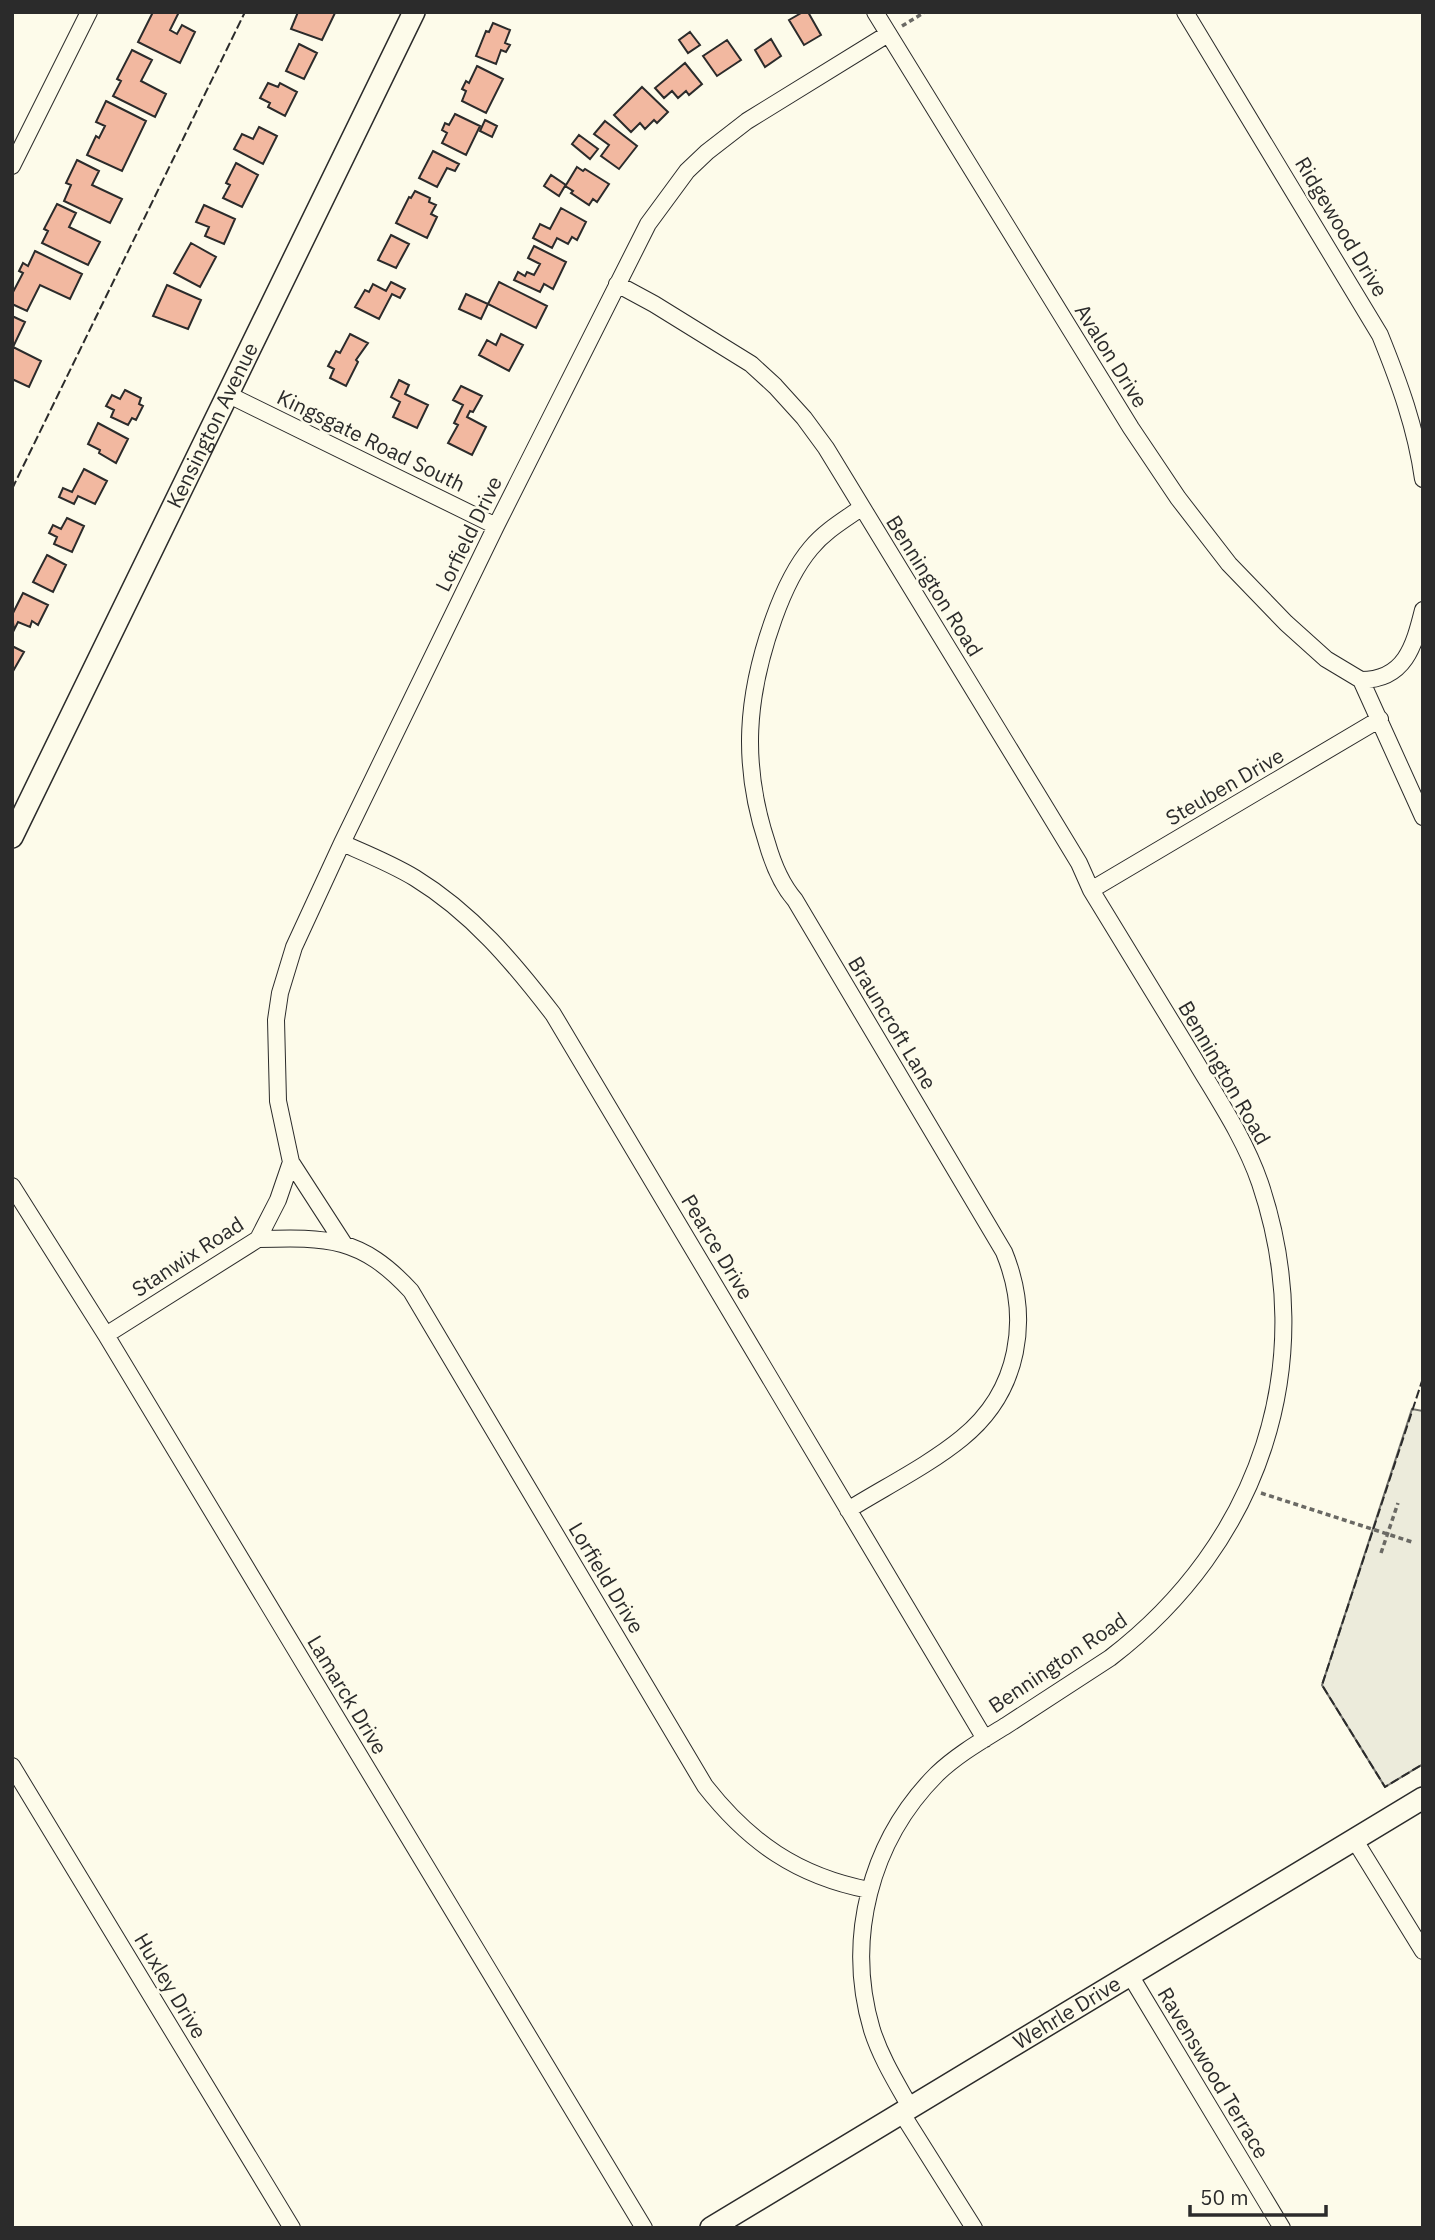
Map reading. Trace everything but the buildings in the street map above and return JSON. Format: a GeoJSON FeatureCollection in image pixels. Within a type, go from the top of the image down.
{"type":"FeatureCollection","features":[{"type":"Feature","properties":{"kind":"street"},"geometry":{"type":"LineString","coordinates":[[12,166],[89,12]]}},
{"type":"Feature","properties":{"kind":"street","name":"Kensington Avenue"},"geometry":{"type":"LineString","coordinates":[[12,837],[414,12]]}},
{"type":"Feature","properties":{"kind":"street","name":"Avalon Drive"},"geometry":{"type":"LineString","coordinates":[[876,12],[1131,428],[1178,498],[1229,564],[1286,622],[1326,659],[1361,680]]}},
{"type":"Feature","properties":{"kind":"street","name":"Ridgewood Drive"},"geometry":{"type":"LineString","coordinates":[[1185,12],[1380,335],[1408,412],[1423,479]]}},
{"type":"Feature","properties":{"kind":"street","name":"Lorfield Drive"},"geometry":{"type":"LineString","coordinates":[[344,1244],[291,1162],[278,1101],[276,1020],[280,993],[295,947],[342,842],[496,526],[648,224],[687,171],[707,152],[747,121],[888,34]]}},
{"type":"Feature","properties":{"kind":"street","name":"Bennington Road"},"geometry":{"type":"LineString","coordinates":[[617,284],[751,364],[804,418],[826,449],[1079,863],[1091,890],[1236,1128],[1259,1181],[1272,1223],[1280,1266],[1282,1352],[1277,1396],[1267,1438],[1249,1489],[1211,1555],[1185,1590],[1165,1611],[1110,1658],[985,1739],[939,1773],[916,1797],[897,1824],[882,1853],[869,1890],[862,1949],[864,1996],[872,2030],[906,2109],[974,2228]]}},
{"type":"Feature","properties":{"kind":"street","name":"Kingsgate Road South"},"geometry":{"type":"LineString","coordinates":[[227,394],[496,526]]}},
{"type":"Feature","properties":{"kind":"street","name":"Brauncroft Lane"},"geometry":{"type":"LineString","coordinates":[[848,1510],[950,1446],[982,1419],[1009,1374],[1019,1323],[1018,1297],[1004,1252],[786,889],[771,856],[751,781],[749,727],[754,691],[765,642],[781,599],[796,569],[811,548],[830,530],[861,508]]}},
{"type":"Feature","properties":{"kind":"street"},"geometry":{"type":"LineString","coordinates":[[1423,610],[1409,654],[1398,667],[1376,680],[1361,680],[1423,817]]}},
{"type":"Feature","properties":{"kind":"street","name":"Steuben Drive"},"geometry":{"type":"LineString","coordinates":[[1091,890],[1380,719]]}},
{"type":"Feature","properties":{"kind":"street","name":"Pearce Drive"},"geometry":{"type":"LineString","coordinates":[[342,842],[404,872],[446,899],[512,961],[553,1014],[985,1739]]}},
{"type":"Feature","properties":{"kind":"street","name":"Stanwix Road"},"geometry":{"type":"LineString","coordinates":[[106,1335],[258,1239],[278,1200],[291,1162]]}},
{"type":"Feature","properties":{"kind":"street","name":"Lamarck Drive"},"geometry":{"type":"LineString","coordinates":[[12,1186],[106,1335],[644,2228]]}},
{"type":"Feature","properties":{"kind":"street","name":"Lorfield Drive"},"geometry":{"type":"LineString","coordinates":[[258,1239],[314,1237],[344,1244],[376,1259],[411,1291],[705,1786],[750,1836],[799,1868],[822,1878],[869,1890]]}},
{"type":"Feature","properties":{"kind":"street","name":"Huxley Drive"},"geometry":{"type":"LineString","coordinates":[[12,1766],[292,2228]]}},
{"type":"Feature","properties":{"kind":"street","name":"Wehrle Drive"},"geometry":{"type":"LineString","coordinates":[[711,2228],[1423,1798]]}},
{"type":"Feature","properties":{"kind":"street"},"geometry":{"type":"LineString","coordinates":[[1354,1839],[1423,1951]]}},
{"type":"Feature","properties":{"kind":"street","name":"Ravenswood Terrace"},"geometry":{"type":"LineString","coordinates":[[1130,1975],[1282,2228]]}},
{"type":"Feature","properties":{"kind":"path"},"geometry":{"type":"LineString","coordinates":[[888,34],[925,12]]}},
{"type":"Feature","properties":{"kind":"path"},"geometry":{"type":"LineString","coordinates":[[1249,1489],[1412,1542]]}},
{"type":"Feature","properties":{"kind":"path"},"geometry":{"type":"LineString","coordinates":[[1381,1553],[1398,1503]]}},
{"type":"Feature","properties":{"kind":"shaded area"},"geometry":{"type":"Polygon","coordinates":[[[1412,1409],[1423,1411],[1423,1764],[1385,1787],[1322,1685],[1412,1409]]]}},
{"type":"Feature","properties":{"kind":"fence"},"geometry":{"type":"LineString","coordinates":[[12,489],[245,12]]}},
{"type":"Feature","properties":{"kind":"fence"},"geometry":{"type":"LineString","coordinates":[[1423,1378],[1322,1685],[1385,1787],[1423,1764]]}}]}
